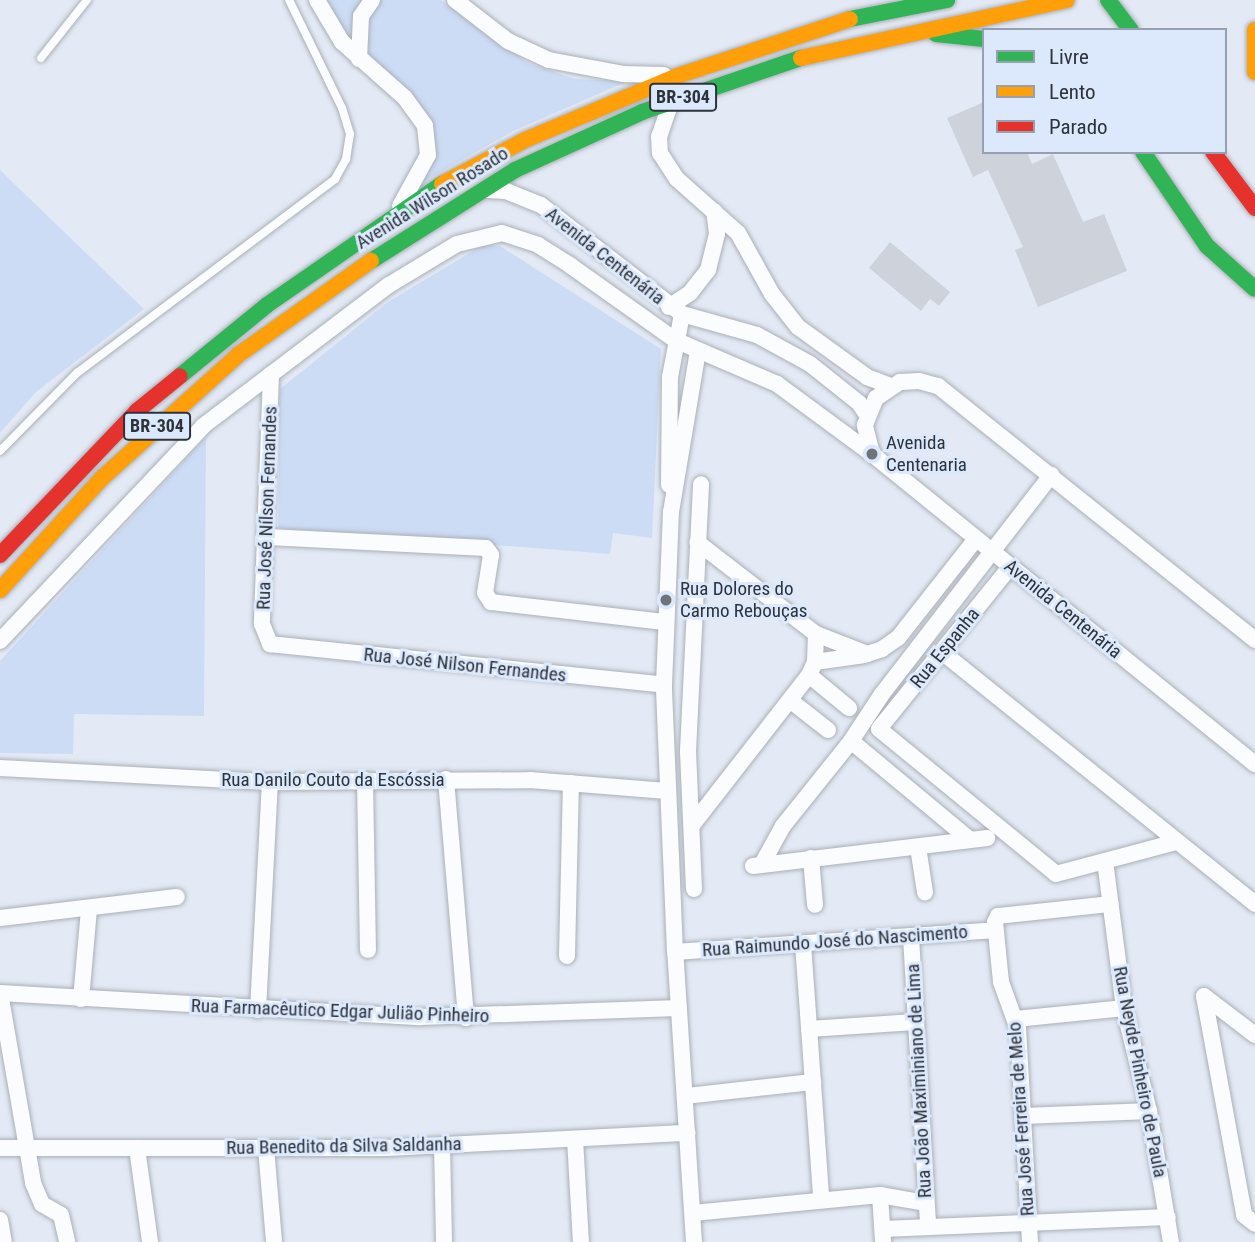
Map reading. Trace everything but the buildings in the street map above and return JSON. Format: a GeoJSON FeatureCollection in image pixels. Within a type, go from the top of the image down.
{"type":"FeatureCollection","features":[{"type":"Feature","properties":{"kind":"main road"},"geometry":{"type":"LineString","coordinates":[[855,17],[877,0]]}},
{"type":"Feature","properties":{"kind":"main road","name":"Avenida Wilson Rosado"},"geometry":{"type":"LineString","coordinates":[[0,555],[137,411],[267,305],[442,184],[525,140],[677,76],[855,17],[947,0]]}},
{"type":"Feature","properties":{"kind":"main road","name":"Avenida Wilson Rosado"},"geometry":{"type":"LineString","coordinates":[[0,590],[102,478],[238,355],[345,278],[481,190],[564,147],[671,101],[824,50],[898,32],[1067,0]]}},
{"type":"Feature","properties":{"kind":"main road"},"geometry":{"type":"LineString","coordinates":[[1099,0],[1124,27]]}},
{"type":"Feature","properties":{"kind":"main road"},"geometry":{"type":"LineString","coordinates":[[1108,0],[1124,27]]}},
{"type":"Feature","properties":{"kind":"main road"},"geometry":{"type":"LineString","coordinates":[[1255,30],[1255,72]]}},
{"type":"Feature","properties":{"kind":"main road"},"geometry":{"type":"LineString","coordinates":[[898,32],[982,39]]}},
{"type":"Feature","properties":{"kind":"main road"},"geometry":{"type":"LineString","coordinates":[[1227,152],[1255,187]]}},
{"type":"Feature","properties":{"kind":"main road"},"geometry":{"type":"LineString","coordinates":[[1144,154],[1206,246],[1255,289]]}},
{"type":"Feature","properties":{"kind":"main road"},"geometry":{"type":"LineString","coordinates":[[1214,154],[1255,208]]}},
{"type":"Feature","properties":{"kind":"street"},"geometry":{"type":"LineString","coordinates":[[317,0],[359,59],[417,111],[429,141],[421,173],[392,219]]}},
{"type":"Feature","properties":{"kind":"street"},"geometry":{"type":"LineString","coordinates":[[359,59],[361,16],[372,0]]}},
{"type":"Feature","properties":{"kind":"street"},"geometry":{"type":"LineString","coordinates":[[455,0],[508,41],[548,60],[623,74],[677,76]]}},
{"type":"Feature","properties":{"kind":"street"},"geometry":{"type":"LineString","coordinates":[[671,101],[661,120],[660,153],[677,179],[714,211],[749,247],[783,311],[825,347],[867,377],[891,386]]}},
{"type":"Feature","properties":{"kind":"street","name":"Avenida Centenária"},"geometry":{"type":"LineString","coordinates":[[481,190],[506,191],[541,205],[675,311],[757,335],[810,364],[859,403],[867,415]]}},
{"type":"Feature","properties":{"kind":"street"},"geometry":{"type":"LineString","coordinates":[[671,512],[667,459],[675,311],[708,270],[717,234],[714,211]]}},
{"type":"Feature","properties":{"kind":"street","name":"Avenida Centenária"},"geometry":{"type":"LineString","coordinates":[[0,641],[203,426],[389,285],[457,244],[482,234],[502,233],[538,246],[675,340],[777,384],[872,454],[1255,764]]}},
{"type":"Feature","properties":{"kind":"street"},"geometry":{"type":"LineString","coordinates":[[810,364],[825,347]]}},
{"type":"Feature","properties":{"kind":"street"},"geometry":{"type":"LineString","coordinates":[[694,1242],[675,952],[664,685],[671,512],[698,351]]}},
{"type":"Feature","properties":{"kind":"street","name":"Rua José Nílson Fernandes"},"geometry":{"type":"LineString","coordinates":[[267,641],[262,624],[268,537],[271,374]]}},
{"type":"Feature","properties":{"kind":"street"},"geometry":{"type":"LineString","coordinates":[[872,454],[865,435],[867,415],[876,398],[891,386],[909,380],[938,386],[1255,640]]}},
{"type":"Feature","properties":{"kind":"street"},"geometry":{"type":"LineString","coordinates":[[987,838],[758,865],[783,826],[994,554],[1051,475]]}},
{"type":"Feature","properties":{"kind":"street"},"geometry":{"type":"LineString","coordinates":[[694,889],[688,751],[701,484]]}},
{"type":"Feature","properties":{"kind":"street"},"geometry":{"type":"LineString","coordinates":[[268,537],[488,549],[488,600],[665,622]]}},
{"type":"Feature","properties":{"kind":"street"},"geometry":{"type":"LineString","coordinates":[[812,668],[867,654],[898,638],[975,540]]}},
{"type":"Feature","properties":{"kind":"street"},"geometry":{"type":"LineString","coordinates":[[697,542],[816,634],[867,654]]}},
{"type":"Feature","properties":{"kind":"street","name":"Rua Espanha"},"geometry":{"type":"LineString","coordinates":[[1010,567],[879,729],[1056,874],[1105,861]]}},
{"type":"Feature","properties":{"kind":"street"},"geometry":{"type":"LineString","coordinates":[[915,615],[933,631]]}},
{"type":"Feature","properties":{"kind":"street"},"geometry":{"type":"LineString","coordinates":[[693,824],[792,701],[812,668],[816,634]]}},
{"type":"Feature","properties":{"kind":"street","name":"Rua José Nilson Fernandes"},"geometry":{"type":"LineString","coordinates":[[267,641],[664,685]]}},
{"type":"Feature","properties":{"kind":"street"},"geometry":{"type":"LineString","coordinates":[[942,652],[1255,905]]}},
{"type":"Feature","properties":{"kind":"street"},"geometry":{"type":"LineString","coordinates":[[812,668],[849,708]]}},
{"type":"Feature","properties":{"kind":"street"},"geometry":{"type":"LineString","coordinates":[[792,701],[828,730]]}},
{"type":"Feature","properties":{"kind":"street"},"geometry":{"type":"LineString","coordinates":[[851,741],[969,839]]}},
{"type":"Feature","properties":{"kind":"street","name":"Rua Danilo Couto da Escóssia"},"geometry":{"type":"LineString","coordinates":[[0,768],[271,782],[446,779],[571,783],[667,791]]}},
{"type":"Feature","properties":{"kind":"street"},"geometry":{"type":"LineString","coordinates":[[446,779],[466,1017]]}},
{"type":"Feature","properties":{"kind":"street"},"geometry":{"type":"LineString","coordinates":[[365,780],[368,950]]}},
{"type":"Feature","properties":{"kind":"street"},"geometry":{"type":"LineString","coordinates":[[258,1010],[271,782]]}},
{"type":"Feature","properties":{"kind":"street"},"geometry":{"type":"LineString","coordinates":[[567,956],[571,783]]}},
{"type":"Feature","properties":{"kind":"street"},"geometry":{"type":"LineString","coordinates":[[1105,861],[1176,842]]}},
{"type":"Feature","properties":{"kind":"street"},"geometry":{"type":"LineString","coordinates":[[918,847],[925,892]]}},
{"type":"Feature","properties":{"kind":"street"},"geometry":{"type":"LineString","coordinates":[[811,858],[815,905]]}},
{"type":"Feature","properties":{"kind":"street","name":"Rua Neyde Pinheiro de Paula"},"geometry":{"type":"LineString","coordinates":[[1105,861],[1124,1008],[1149,1111],[1171,1242]]}},
{"type":"Feature","properties":{"kind":"street"},"geometry":{"type":"LineString","coordinates":[[0,918],[89,910],[177,897]]}},
{"type":"Feature","properties":{"kind":"street","name":"Rua Raimundo José do Nascimento"},"geometry":{"type":"LineString","coordinates":[[675,952],[911,937],[1110,904]]}},
{"type":"Feature","properties":{"kind":"street"},"geometry":{"type":"LineString","coordinates":[[81,999],[89,910]]}},
{"type":"Feature","properties":{"kind":"street","name":"Rua José Ferreira de Melo"},"geometry":{"type":"LineString","coordinates":[[997,923],[1001,982],[1016,1019],[1030,1242]]}},
{"type":"Feature","properties":{"kind":"street","name":"Rua João Maximiniano de Lima"},"geometry":{"type":"LineString","coordinates":[[911,937],[928,1225]]}},
{"type":"Feature","properties":{"kind":"street"},"geometry":{"type":"LineString","coordinates":[[803,944],[821,1198]]}},
{"type":"Feature","properties":{"kind":"street"},"geometry":{"type":"LineString","coordinates":[[0,993],[37,1199],[61,1215],[67,1242]]}},
{"type":"Feature","properties":{"kind":"street","name":"Rua Farmacêutico Edgar Julião Pinheiro"},"geometry":{"type":"LineString","coordinates":[[0,993],[258,1010],[466,1017],[679,1008]]}},
{"type":"Feature","properties":{"kind":"street"},"geometry":{"type":"LineString","coordinates":[[1255,1035],[1204,996],[1244,1215],[1255,1224]]}},
{"type":"Feature","properties":{"kind":"street"},"geometry":{"type":"LineString","coordinates":[[1016,1019],[1124,1008]]}},
{"type":"Feature","properties":{"kind":"street"},"geometry":{"type":"LineString","coordinates":[[809,1029],[915,1022]]}},
{"type":"Feature","properties":{"kind":"street"},"geometry":{"type":"LineString","coordinates":[[686,1096],[813,1082]]}},
{"type":"Feature","properties":{"kind":"street"},"geometry":{"type":"LineString","coordinates":[[1024,1116],[1149,1111]]}},
{"type":"Feature","properties":{"kind":"street","name":"Rua Benedito da Silva Saldanha"},"geometry":{"type":"LineString","coordinates":[[0,1148],[442,1145],[688,1133]]}},
{"type":"Feature","properties":{"kind":"street"},"geometry":{"type":"LineString","coordinates":[[575,1139],[581,1242]]}},
{"type":"Feature","properties":{"kind":"street"},"geometry":{"type":"LineString","coordinates":[[442,1145],[444,1242]]}},
{"type":"Feature","properties":{"kind":"street"},"geometry":{"type":"LineString","coordinates":[[137,1148],[150,1242]]}},
{"type":"Feature","properties":{"kind":"street"},"geometry":{"type":"LineString","coordinates":[[266,1148],[274,1242]]}},
{"type":"Feature","properties":{"kind":"street"},"geometry":{"type":"LineString","coordinates":[[880,1195],[883,1236],[928,1225],[1168,1217]]}},
{"type":"Feature","properties":{"kind":"street"},"geometry":{"type":"LineString","coordinates":[[693,1213],[821,1198],[880,1195],[926,1203]]}},
{"type":"Feature","properties":{"kind":"street"},"geometry":{"type":"LineString","coordinates":[[0,1220],[4,1242]]}},
{"type":"Feature","properties":{"kind":"lane"},"geometry":{"type":"LineString","coordinates":[[41,58],[87,0]]}},
{"type":"Feature","properties":{"kind":"lane"},"geometry":{"type":"LineString","coordinates":[[0,451],[76,373],[335,179],[346,159],[350,134],[342,108],[289,0]]}},
{"type":"Feature","properties":{"kind":"shaded area"},"geometry":{"type":"Polygon","coordinates":[[[323,0],[363,0],[349,40],[323,0]]]}},
{"type":"Feature","properties":{"kind":"shaded area"},"geometry":{"type":"Polygon","coordinates":[[[380,0],[441,0],[528,63],[575,79],[628,81],[513,131],[423,182],[435,152],[431,121],[415,97],[366,56],[367,18],[380,0]]]}},
{"type":"Feature","properties":{"kind":"shaded area"},"geometry":{"type":"Polygon","coordinates":[[[0,170],[144,309],[36,392],[0,433],[0,170]]]}},
{"type":"Feature","properties":{"kind":"shaded area"},"geometry":{"type":"Polygon","coordinates":[[[483,245],[500,246],[661,349],[652,538],[613,533],[610,554],[278,528],[280,389],[388,302],[483,245]]]}},
{"type":"Feature","properties":{"kind":"shaded area"},"geometry":{"type":"Polygon","coordinates":[[[206,437],[204,716],[74,714],[73,754],[0,753],[0,661],[206,437]]]}},
{"type":"Feature","properties":{"kind":"traffic: fast"},"geometry":{"type":"LineString","coordinates":[[850,19],[947,0]]}},
{"type":"Feature","properties":{"kind":"traffic: fast"},"geometry":{"type":"LineString","coordinates":[[1108,0],[1129,28]]}},
{"type":"Feature","properties":{"kind":"traffic: fast"},"geometry":{"type":"LineString","coordinates":[[936,34],[982,39]]}},
{"type":"Feature","properties":{"kind":"traffic: fast"},"geometry":{"type":"LineString","coordinates":[[371,261],[515,170],[642,112],[801,58]]}},
{"type":"Feature","properties":{"kind":"traffic: fast"},"geometry":{"type":"LineString","coordinates":[[1144,154],[1207,246],[1255,289]]}},
{"type":"Feature","properties":{"kind":"traffic: fast"},"geometry":{"type":"LineString","coordinates":[[180,376],[267,305],[442,184]]}},
{"type":"Feature","properties":{"kind":"traffic: slow"},"geometry":{"type":"LineString","coordinates":[[801,58],[1067,0]]}},
{"type":"Feature","properties":{"kind":"traffic: slow"},"geometry":{"type":"LineString","coordinates":[[442,184],[525,140],[677,76],[850,19]]}},
{"type":"Feature","properties":{"kind":"traffic: slow"},"geometry":{"type":"LineString","coordinates":[[1255,30],[1255,72]]}},
{"type":"Feature","properties":{"kind":"traffic: slow"},"geometry":{"type":"LineString","coordinates":[[0,590],[102,478],[238,355],[371,261]]}},
{"type":"Feature","properties":{"kind":"traffic: jam"},"geometry":{"type":"LineString","coordinates":[[1214,154],[1255,208]]}},
{"type":"Feature","properties":{"kind":"traffic: jam"},"geometry":{"type":"LineString","coordinates":[[0,555],[137,411],[180,376]]}},
{"type":"Feature","properties":{"kind":"place","name":"Avenida Centenaria"},"geometry":{"type":"Point","coordinates":[872,454]}},
{"type":"Feature","properties":{"kind":"place","name":"Rua Dolores do Carmo Rebouças"},"geometry":{"type":"Point","coordinates":[666,600]}}]}
